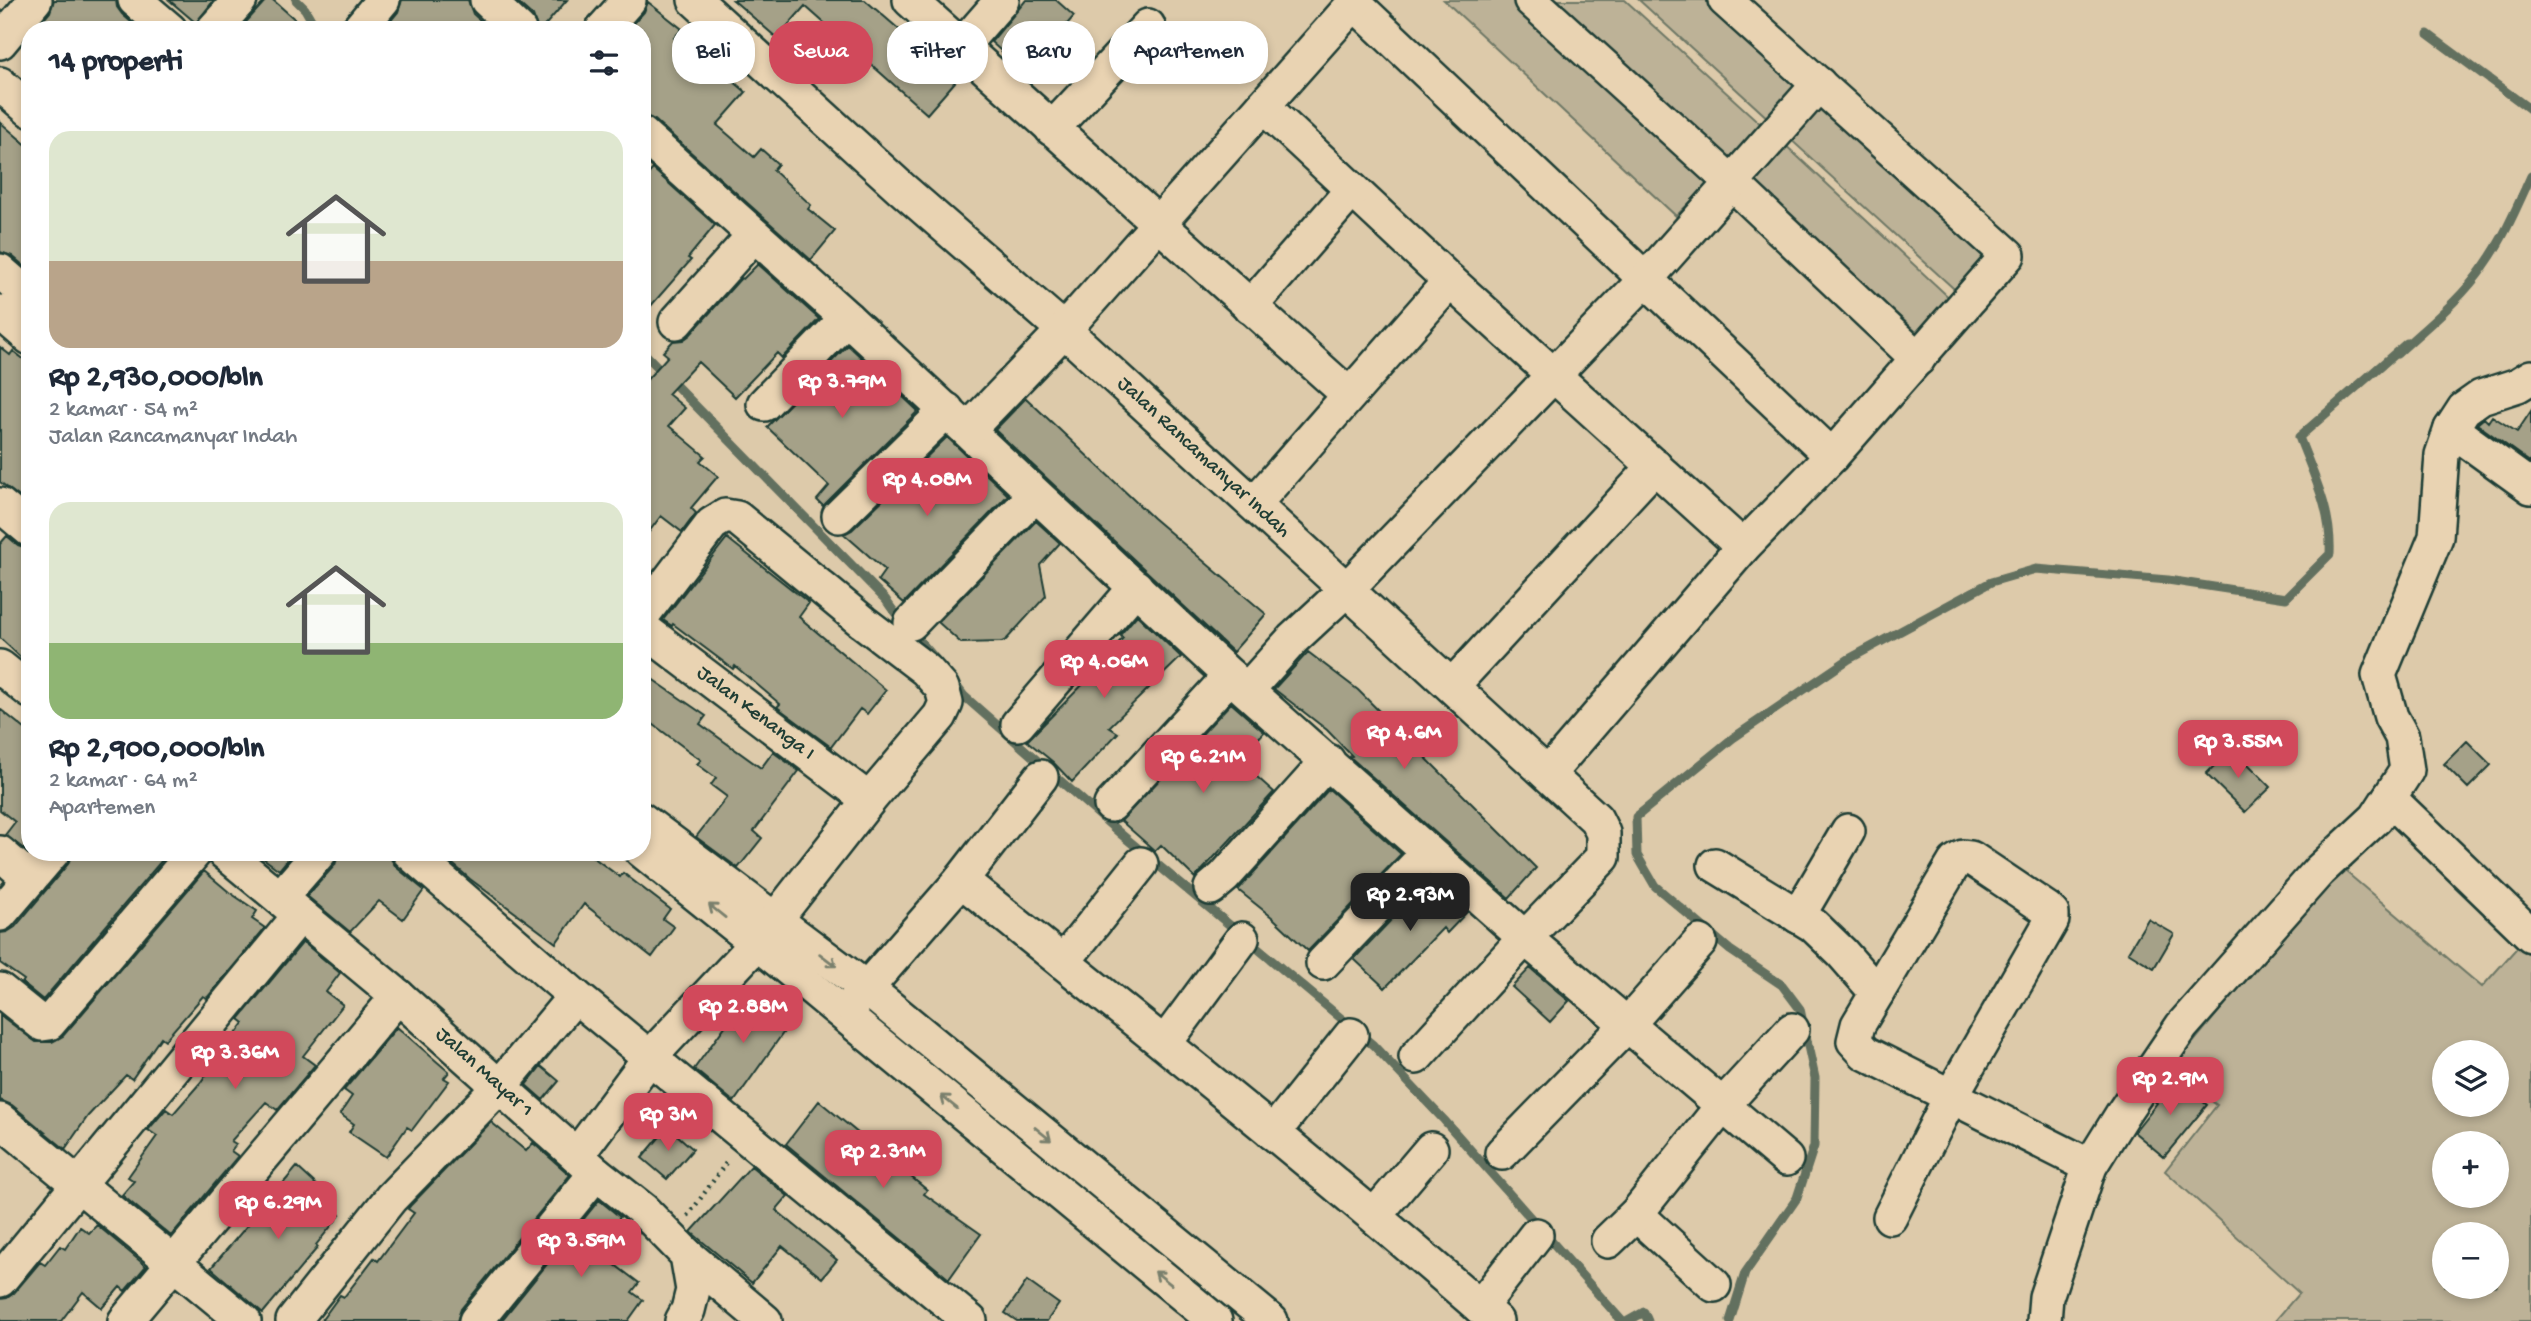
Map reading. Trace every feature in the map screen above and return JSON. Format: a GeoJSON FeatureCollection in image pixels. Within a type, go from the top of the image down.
{"type":"FeatureCollection","features":[{"type":"Feature","properties":{"kind":"street"},"geometry":{"type":"LineString","coordinates":[[0,42],[35,0]]}},
{"type":"Feature","properties":{"kind":"street"},"geometry":{"type":"LineString","coordinates":[[135,0],[160,21]]}},
{"type":"Feature","properties":{"kind":"street"},"geometry":{"type":"LineString","coordinates":[[221,21],[240,0]]}},
{"type":"Feature","properties":{"kind":"street"},"geometry":{"type":"LineString","coordinates":[[366,21],[383,0]]}},
{"type":"Feature","properties":{"kind":"street"},"geometry":{"type":"LineString","coordinates":[[487,0],[509,21]]}},
{"type":"Feature","properties":{"kind":"street"},"geometry":{"type":"LineString","coordinates":[[610,21],[629,0]]}},
{"type":"Feature","properties":{"kind":"street","name":"Jalan Rancamanyar Indah"},"geometry":{"type":"LineString","coordinates":[[695,0],[901,188],[1064,330],[1596,819],[1603,833],[1603,857],[1525,938]]}},
{"type":"Feature","properties":{"kind":"street"},"geometry":{"type":"LineString","coordinates":[[910,0],[933,21]]}},
{"type":"Feature","properties":{"kind":"street"},"geometry":{"type":"LineString","coordinates":[[984,21],[1002,0]]}},
{"type":"Feature","properties":{"kind":"street"},"geometry":{"type":"LineString","coordinates":[[1531,0],[1731,181],[1918,359]]}},
{"type":"Feature","properties":{"kind":"street"},"geometry":{"type":"LineString","coordinates":[[1548,775],[1743,547],[1832,456],[2008,255],[1725,0]]}},
{"type":"Feature","properties":{"kind":"street"},"geometry":{"type":"LineString","coordinates":[[839,516],[1064,330],[1356,1],[1832,456]]}},
{"type":"Feature","properties":{"kind":"street"},"geometry":{"type":"LineString","coordinates":[[1052,129],[1109,68]]}},
{"type":"Feature","properties":{"kind":"street"},"geometry":{"type":"LineString","coordinates":[[988,71],[1349,395]]}},
{"type":"Feature","properties":{"kind":"street"},"geometry":{"type":"LineString","coordinates":[[1111,805],[1239,683],[1293,639],[1347,589],[1647,278],[1819,84]]}},
{"type":"Feature","properties":{"kind":"street"},"geometry":{"type":"LineString","coordinates":[[0,85],[21,102]]}},
{"type":"Feature","properties":{"kind":"street"},"geometry":{"type":"LineString","coordinates":[[1263,106],[1450,281],[1743,547]]}},
{"type":"Feature","properties":{"kind":"street"},"geometry":{"type":"LineString","coordinates":[[651,146],[847,317],[1035,495],[1428,853],[1786,1159]]}},
{"type":"Feature","properties":{"kind":"street"},"geometry":{"type":"LineString","coordinates":[[1250,307],[1352,190]]}},
{"type":"Feature","properties":{"kind":"street"},"geometry":{"type":"LineString","coordinates":[[676,322],[754,235]]}},
{"type":"Feature","properties":{"kind":"street"},"geometry":{"type":"LineString","coordinates":[[0,271],[21,289]]}},
{"type":"Feature","properties":{"kind":"street"},"geometry":{"type":"LineString","coordinates":[[1254,504],[1450,281]]}},
{"type":"Feature","properties":{"kind":"street"},"geometry":{"type":"LineString","coordinates":[[0,312],[21,330]]}},
{"type":"Feature","properties":{"kind":"street"},"geometry":{"type":"LineString","coordinates":[[764,404],[847,317]]}},
{"type":"Feature","properties":{"kind":"street"},"geometry":{"type":"LineString","coordinates":[[2044,1321],[2046,1297],[2090,1166],[2123,1113],[2182,1026],[2319,871],[2375,818],[2407,770],[2402,737],[2391,716],[2379,675],[2436,537],[2442,455],[2451,429],[2464,410],[2481,397],[2518,385],[2531,377]]}},
{"type":"Feature","properties":{"kind":"street"},"geometry":{"type":"LineString","coordinates":[[2451,429],[2531,487]]}},
{"type":"Feature","properties":{"kind":"street"},"geometry":{"type":"LineString","coordinates":[[1452,686],[1655,466]]}},
{"type":"Feature","properties":{"kind":"street"},"geometry":{"type":"LineString","coordinates":[[911,622],[1035,495]]}},
{"type":"Feature","properties":{"kind":"street"},"geometry":{"type":"LineString","coordinates":[[0,505],[21,522]]}},
{"type":"Feature","properties":{"kind":"street"},"geometry":{"type":"LineString","coordinates":[[476,1321],[586,1164],[650,1058],[765,931],[940,716],[946,703],[942,688],[926,670],[737,518],[725,516],[712,524],[651,604]]}},
{"type":"Feature","properties":{"kind":"street"},"geometry":{"type":"LineString","coordinates":[[1018,724],[1136,587]]}},
{"type":"Feature","properties":{"kind":"street","name":"Jalan Kenanga I"},"geometry":{"type":"LineString","coordinates":[[651,635],[869,800]]}},
{"type":"Feature","properties":{"kind":"street"},"geometry":{"type":"LineString","coordinates":[[0,667],[21,684]]}},
{"type":"Feature","properties":{"kind":"street"},"geometry":{"type":"LineString","coordinates":[[1211,888],[1224,877],[1328,761]]}},
{"type":"Feature","properties":{"kind":"street"},"geometry":{"type":"LineString","coordinates":[[843,1016],[961,880],[1041,777]]}},
{"type":"Feature","properties":{"kind":"street"},"geometry":{"type":"LineString","coordinates":[[2389,798],[2531,935]]}},
{"type":"Feature","properties":{"kind":"street"},"geometry":{"type":"LineString","coordinates":[[651,828],[765,931],[843,1016],[1216,1321],[1238,1293]]}},
{"type":"Feature","properties":{"kind":"street"},"geometry":{"type":"LineString","coordinates":[[1798,916],[1848,831]]}},
{"type":"Feature","properties":{"kind":"street"},"geometry":{"type":"LineString","coordinates":[[0,853],[30,879]]}},
{"type":"Feature","properties":{"kind":"street"},"geometry":{"type":"LineString","coordinates":[[1323,962],[1428,853]]}},
{"type":"Feature","properties":{"kind":"street"},"geometry":{"type":"LineString","coordinates":[[651,857],[765,931],[866,988],[1271,1321]]}},
{"type":"Feature","properties":{"kind":"street"},"geometry":{"type":"LineString","coordinates":[[1890,1217],[1951,1096],[2052,920],[2052,914],[2047,909],[1971,858],[1962,857],[1955,862],[1858,1025],[1854,1041],[1865,1053],[1951,1096],[2090,1166]]}},
{"type":"Feature","properties":{"kind":"street"},"geometry":{"type":"LineString","coordinates":[[0,914],[45,861]]}},
{"type":"Feature","properties":{"kind":"street"},"geometry":{"type":"LineString","coordinates":[[0,990],[41,1024],[49,1023],[187,861]]}},
{"type":"Feature","properties":{"kind":"street","name":"Jalan Mayar 1"},"geometry":{"type":"LineString","coordinates":[[235,861],[398,996],[586,1164],[643,1210],[679,1247],[765,1321]]}},
{"type":"Feature","properties":{"kind":"street"},"geometry":{"type":"LineString","coordinates":[[4,1267],[79,1184],[290,906],[315,861]]}},
{"type":"Feature","properties":{"kind":"street"},"geometry":{"type":"LineString","coordinates":[[419,861],[575,996],[970,1321]]}},
{"type":"Feature","properties":{"kind":"street"},"geometry":{"type":"LineString","coordinates":[[1063,962],[1141,864]]}},
{"type":"Feature","properties":{"kind":"street"},"geometry":{"type":"LineString","coordinates":[[1715,864],[1813,925],[1877,993]]}},
{"type":"Feature","properties":{"kind":"street"},"geometry":{"type":"LineString","coordinates":[[961,880],[1165,1043],[1330,1182],[1375,1216],[1488,1314],[1536,1235]]}},
{"type":"Feature","properties":{"kind":"street"},"geometry":{"type":"LineString","coordinates":[[1416,1057],[1525,938]]}},
{"type":"Feature","properties":{"kind":"street"},"geometry":{"type":"LineString","coordinates":[[1165,1043],[1242,939]]}},
{"type":"Feature","properties":{"kind":"street"},"geometry":{"type":"LineString","coordinates":[[1502,1153],[1627,1025],[1700,942]]}},
{"type":"Feature","properties":{"kind":"street"},"geometry":{"type":"LineString","coordinates":[[125,1321],[398,996]]}},
{"type":"Feature","properties":{"kind":"street"},"geometry":{"type":"LineString","coordinates":[[293,1321],[391,1198],[500,1086],[575,996]]}},
{"type":"Feature","properties":{"kind":"street"},"geometry":{"type":"LineString","coordinates":[[1608,1241],[1636,1214],[1723,1105],[1792,1030]]}},
{"type":"Feature","properties":{"kind":"street"},"geometry":{"type":"LineString","coordinates":[[1273,1133],[1351,1035]]}},
{"type":"Feature","properties":{"kind":"street"},"geometry":{"type":"LineString","coordinates":[[0,1120],[244,1321]]}},
{"type":"Feature","properties":{"kind":"street"},"geometry":{"type":"LineString","coordinates":[[1375,1216],[1431,1149]]}},
{"type":"Feature","properties":{"kind":"street"},"geometry":{"type":"LineString","coordinates":[[1636,1214],[1714,1285]]}},
{"type":"Feature","properties":{"kind":"street"},"geometry":{"type":"LineString","coordinates":[[679,1247],[693,1290],[682,1321]]}},
{"type":"Feature","properties":{"kind":"path"},"geometry":{"type":"LineString","coordinates":[[679,1247],[745,1136]]}},
{"type":"Feature","properties":{"kind":"shaded area"},"geometry":{"type":"Polygon","coordinates":[[[1444,0],[1518,0],[1712,181],[1676,216],[1444,0]]]}},
{"type":"Feature","properties":{"kind":"shaded area"},"geometry":{"type":"Polygon","coordinates":[[[1552,0],[1625,0],[1765,128],[1732,165],[1552,0]]]}},
{"type":"Feature","properties":{"kind":"shaded area"},"geometry":{"type":"Polygon","coordinates":[[[1639,0],[1711,0],[1804,84],[1771,121],[1639,0]]]}},
{"type":"Feature","properties":{"kind":"shaded area"},"geometry":{"type":"Polygon","coordinates":[[[1818,99],[1995,261],[1964,298],[1788,137],[1818,99]]]}},
{"type":"Feature","properties":{"kind":"shaded area"},"geometry":{"type":"Polygon","coordinates":[[[1782,142],[1955,303],[1923,338],[1748,178],[1782,142]]]}},
{"type":"Feature","properties":{"kind":"shaded area"},"geometry":{"type":"Polygon","coordinates":[[[2339,866],[2482,987],[2522,942],[2531,950],[2531,1321],[2275,1321],[2299,1293],[2165,1171],[2217,1105],[2168,1073],[2339,866]]]}},
{"type":"Feature","properties":{"kind":"building"},"geometry":{"type":"Polygon","coordinates":[[[54,0],[116,0],[117,7],[130,21],[42,21],[50,12],[54,0]]]}},
{"type":"Feature","properties":{"kind":"building"},"geometry":{"type":"Polygon","coordinates":[[[169,0],[214,0],[198,21],[194,21],[169,0]]]}},
{"type":"Feature","properties":{"kind":"building"},"geometry":{"type":"Polygon","coordinates":[[[266,0],[273,0],[297,21],[247,21],[266,0]]]}},
{"type":"Feature","properties":{"kind":"building"},"geometry":{"type":"Polygon","coordinates":[[[402,0],[468,0],[473,14],[481,21],[390,21],[398,12],[402,0]]]}},
{"type":"Feature","properties":{"kind":"building"},"geometry":{"type":"Polygon","coordinates":[[[515,0],[567,0],[549,21],[535,21],[533,16],[515,0]]]}},
{"type":"Feature","properties":{"kind":"building"},"geometry":{"type":"Polygon","coordinates":[[[733,0],[865,0],[889,21],[887,21],[887,79],[873,66],[873,21],[822,21],[805,6],[792,21],[769,21],[769,31],[733,0]]]}},
{"type":"Feature","properties":{"kind":"building"},"geometry":{"type":"Polygon","coordinates":[[[1026,0],[1056,0],[1074,16],[1070,21],[1008,21],[1026,0]]]}},
{"type":"Feature","properties":{"kind":"building"},"geometry":{"type":"Polygon","coordinates":[[[648,2],[672,21],[672,84],[737,84],[746,92],[717,125],[754,157],[761,149],[778,164],[773,170],[811,205],[808,209],[835,231],[811,260],[651,118],[651,21],[636,21],[648,2]]]}},
{"type":"Feature","properties":{"kind":"building"},"geometry":{"type":"Polygon","coordinates":[[[1002,29],[1002,52],[991,42],[1002,29]]]}},
{"type":"Feature","properties":{"kind":"building"},"geometry":{"type":"Polygon","coordinates":[[[893,84],[953,84],[927,114],[893,84]]]}},
{"type":"Feature","properties":{"kind":"building"},"geometry":{"type":"Polygon","coordinates":[[[0,122],[21,140],[21,264],[12,256],[0,252],[0,122]]]}},
{"type":"Feature","properties":{"kind":"building"},"geometry":{"type":"Polygon","coordinates":[[[653,169],[715,225],[688,258],[691,260],[651,306],[653,169]]]}},
{"type":"Feature","properties":{"kind":"building"},"geometry":{"type":"Polygon","coordinates":[[[758,264],[819,319],[782,358],[777,353],[735,397],[698,362],[668,394],[685,408],[669,426],[705,456],[700,461],[718,476],[691,508],[696,513],[682,532],[661,516],[651,529],[651,375],[668,356],[663,352],[673,341],[683,340],[690,335],[741,278],[758,264]]]}},
{"type":"Feature","properties":{"kind":"building"},"geometry":{"type":"Polygon","coordinates":[[[848,345],[918,411],[823,506],[817,500],[829,486],[767,427],[848,345]]]}},
{"type":"Feature","properties":{"kind":"building"},"geometry":{"type":"Polygon","coordinates":[[[0,347],[10,355],[13,351],[21,357],[21,498],[0,482],[0,347]]]}},
{"type":"Feature","properties":{"kind":"building"},"geometry":{"type":"Polygon","coordinates":[[[1026,398],[1153,518],[1266,614],[1233,652],[995,430],[1026,398]]]}},
{"type":"Feature","properties":{"kind":"building"},"geometry":{"type":"Polygon","coordinates":[[[2531,411],[2531,463],[2477,424],[2484,418],[2488,422],[2492,416],[2517,432],[2531,411]]]}},
{"type":"Feature","properties":{"kind":"building"},"geometry":{"type":"Polygon","coordinates":[[[947,437],[1008,495],[904,603],[878,580],[885,570],[844,534],[852,530],[947,437]]]}},
{"type":"Feature","properties":{"kind":"building"},"geometry":{"type":"Polygon","coordinates":[[[1036,521],[1060,543],[1040,565],[1046,596],[1006,640],[961,643],[938,622],[1036,521]]]}},
{"type":"Feature","properties":{"kind":"building"},"geometry":{"type":"Polygon","coordinates":[[[7,536],[21,546],[21,658],[0,638],[0,544],[7,536]]]}},
{"type":"Feature","properties":{"kind":"building"},"geometry":{"type":"Polygon","coordinates":[[[727,538],[809,603],[799,617],[886,690],[867,714],[860,709],[831,747],[777,707],[780,704],[735,666],[733,669],[673,624],[672,626],[663,620],[727,538]]]}},
{"type":"Feature","properties":{"kind":"building"},"geometry":{"type":"Polygon","coordinates":[[[1137,615],[1181,657],[1109,727],[1118,733],[1072,782],[1027,741],[1103,664],[1101,662],[1123,638],[1120,635],[1137,615]]]}},
{"type":"Feature","properties":{"kind":"building"},"geometry":{"type":"Polygon","coordinates":[[[1308,652],[1358,690],[1536,868],[1509,898],[1350,757],[1352,756],[1327,730],[1274,689],[1308,652]]]}},
{"type":"Feature","properties":{"kind":"building"},"geometry":{"type":"Polygon","coordinates":[[[651,678],[706,716],[700,724],[761,768],[773,752],[799,771],[754,831],[762,838],[738,868],[696,837],[727,797],[711,785],[716,778],[697,764],[701,760],[651,723],[651,678]]]}},
{"type":"Feature","properties":{"kind":"building"},"geometry":{"type":"Polygon","coordinates":[[[1231,703],[1264,732],[1239,761],[1274,792],[1195,878],[1161,845],[1155,851],[1121,821],[1231,703]]]}},
{"type":"Feature","properties":{"kind":"building"},"geometry":{"type":"Polygon","coordinates":[[[0,709],[21,726],[21,847],[5,835],[15,822],[0,810],[0,709]]]}},
{"type":"Feature","properties":{"kind":"building"},"geometry":{"type":"Polygon","coordinates":[[[2467,741],[2491,765],[2468,788],[2444,764],[2467,741]]]}},
{"type":"Feature","properties":{"kind":"building"},"geometry":{"type":"Polygon","coordinates":[[[2232,748],[2271,787],[2245,812],[2206,774],[2232,748]]]}},
{"type":"Feature","properties":{"kind":"building"},"geometry":{"type":"Polygon","coordinates":[[[1329,789],[1401,854],[1308,951],[1238,890],[1329,789]]]}},
{"type":"Feature","properties":{"kind":"building"},"geometry":{"type":"Polygon","coordinates":[[[69,861],[161,861],[43,1000],[22,983],[24,980],[0,963],[0,933],[15,927],[69,861]]]}},
{"type":"Feature","properties":{"kind":"building"},"geometry":{"type":"Polygon","coordinates":[[[267,861],[286,861],[279,870],[267,861]]]}},
{"type":"Feature","properties":{"kind":"building"},"geometry":{"type":"Polygon","coordinates":[[[336,861],[392,861],[424,890],[403,919],[379,901],[350,932],[307,896],[336,861]]]}},
{"type":"Feature","properties":{"kind":"building"},"geometry":{"type":"Polygon","coordinates":[[[449,861],[598,861],[620,877],[623,873],[670,909],[663,919],[674,927],[652,957],[584,904],[556,943],[449,861]]]}},
{"type":"Feature","properties":{"kind":"building"},"geometry":{"type":"Polygon","coordinates":[[[204,871],[257,911],[252,919],[265,928],[207,998],[203,996],[165,1040],[161,1037],[132,1079],[126,1075],[88,1116],[65,1149],[12,1105],[0,1100],[0,1015],[36,1042],[52,1042],[63,1036],[204,871]]]}},
{"type":"Feature","properties":{"kind":"building"},"geometry":{"type":"Polygon","coordinates":[[[1430,879],[1467,912],[1447,933],[1443,928],[1385,988],[1354,959],[1430,879]]]}},
{"type":"Feature","properties":{"kind":"building"},"geometry":{"type":"Polygon","coordinates":[[[2148,919],[2174,934],[2154,968],[2128,952],[2148,919]]]}},
{"type":"Feature","properties":{"kind":"building"},"geometry":{"type":"Polygon","coordinates":[[[303,942],[340,973],[326,992],[343,1005],[303,1056],[315,1065],[277,1110],[266,1102],[231,1141],[236,1144],[231,1151],[238,1156],[171,1236],[122,1195],[134,1181],[128,1177],[157,1136],[148,1130],[166,1109],[173,1114],[200,1083],[244,1023],[239,1019],[303,942]]]}},
{"type":"Feature","properties":{"kind":"building"},"geometry":{"type":"Polygon","coordinates":[[[1530,968],[1569,1001],[1550,1022],[1512,987],[1530,968]]]}},
{"type":"Feature","properties":{"kind":"building"},"geometry":{"type":"Polygon","coordinates":[[[752,989],[793,1019],[734,1102],[694,1069],[752,989]]]}},
{"type":"Feature","properties":{"kind":"building"},"geometry":{"type":"Polygon","coordinates":[[[397,1027],[449,1072],[444,1078],[449,1081],[412,1130],[407,1127],[386,1157],[349,1132],[354,1124],[340,1114],[352,1096],[344,1090],[397,1027]]]}},
{"type":"Feature","properties":{"kind":"building"},"geometry":{"type":"Polygon","coordinates":[[[541,1066],[559,1081],[543,1100],[526,1085],[541,1066]]]}},
{"type":"Feature","properties":{"kind":"building"},"geometry":{"type":"Polygon","coordinates":[[[2172,1076],[2207,1105],[2164,1157],[2134,1132],[2157,1103],[2154,1101],[2172,1076]]]}},
{"type":"Feature","properties":{"kind":"building"},"geometry":{"type":"Polygon","coordinates":[[[819,1101],[927,1190],[924,1194],[981,1234],[949,1279],[786,1144],[819,1101]]]}},
{"type":"Feature","properties":{"kind":"building"},"geometry":{"type":"Polygon","coordinates":[[[491,1122],[526,1151],[533,1143],[570,1175],[461,1309],[457,1321],[321,1321],[340,1295],[344,1297],[374,1258],[378,1261],[414,1213],[408,1209],[411,1205],[491,1122]]]}},
{"type":"Feature","properties":{"kind":"building"},"geometry":{"type":"Polygon","coordinates":[[[668,1127],[693,1149],[667,1179],[642,1158],[668,1127]]]}},
{"type":"Feature","properties":{"kind":"building"},"geometry":{"type":"Polygon","coordinates":[[[751,1166],[788,1196],[776,1210],[837,1260],[822,1278],[782,1246],[752,1283],[691,1232],[751,1166]]]}},
{"type":"Feature","properties":{"kind":"building"},"geometry":{"type":"Polygon","coordinates":[[[297,1167],[335,1202],[331,1208],[340,1215],[316,1245],[318,1247],[263,1313],[211,1268],[297,1167]]]}},
{"type":"Feature","properties":{"kind":"building"},"geometry":{"type":"Polygon","coordinates":[[[599,1200],[620,1217],[612,1228],[618,1233],[602,1255],[639,1283],[632,1292],[643,1300],[628,1321],[501,1321],[599,1200]]]}},
{"type":"Feature","properties":{"kind":"building"},"geometry":{"type":"Polygon","coordinates":[[[97,1225],[146,1266],[125,1291],[120,1287],[102,1308],[83,1292],[61,1321],[0,1321],[0,1299],[14,1293],[40,1262],[45,1265],[60,1246],[65,1249],[80,1227],[89,1233],[97,1225]]]}},
{"type":"Feature","properties":{"kind":"building"},"geometry":{"type":"Polygon","coordinates":[[[1027,1281],[1059,1304],[1047,1321],[1017,1321],[1005,1313],[1027,1281]]]}},
{"type":"Feature","properties":{"kind":"waterway"},"geometry":{"type":"LineString","coordinates":[[296,0],[312,21]]}},
{"type":"Feature","properties":{"kind":"waterway"},"geometry":{"type":"LineString","coordinates":[[2428,34],[2531,110]]}},
{"type":"Feature","properties":{"kind":"waterway"},"geometry":{"type":"LineString","coordinates":[[1730,1321],[1745,1273],[1797,1198],[1814,1146],[1815,1078],[1800,1009],[1782,985],[1730,950],[1655,886],[1637,855],[1636,817],[1733,738],[1849,659],[1991,582],[2036,569],[2168,580],[2286,598],[2330,554],[2325,508],[2299,437],[2407,343],[2397,354],[2465,290],[2498,244],[2531,176]]}},
{"type":"Feature","properties":{"kind":"waterway"},"geometry":{"type":"LineString","coordinates":[[651,360],[886,600],[937,661]]}},
{"type":"Feature","properties":{"kind":"waterway"},"geometry":{"type":"LineString","coordinates":[[952,680],[964,696],[1122,835],[1373,1045],[1444,1120],[1622,1321]]}},
{"type":"Feature","properties":{"kind":"waterway"},"geometry":{"type":"LineString","coordinates":[[1628,1321],[1644,1312],[1648,1321]]}}]}
